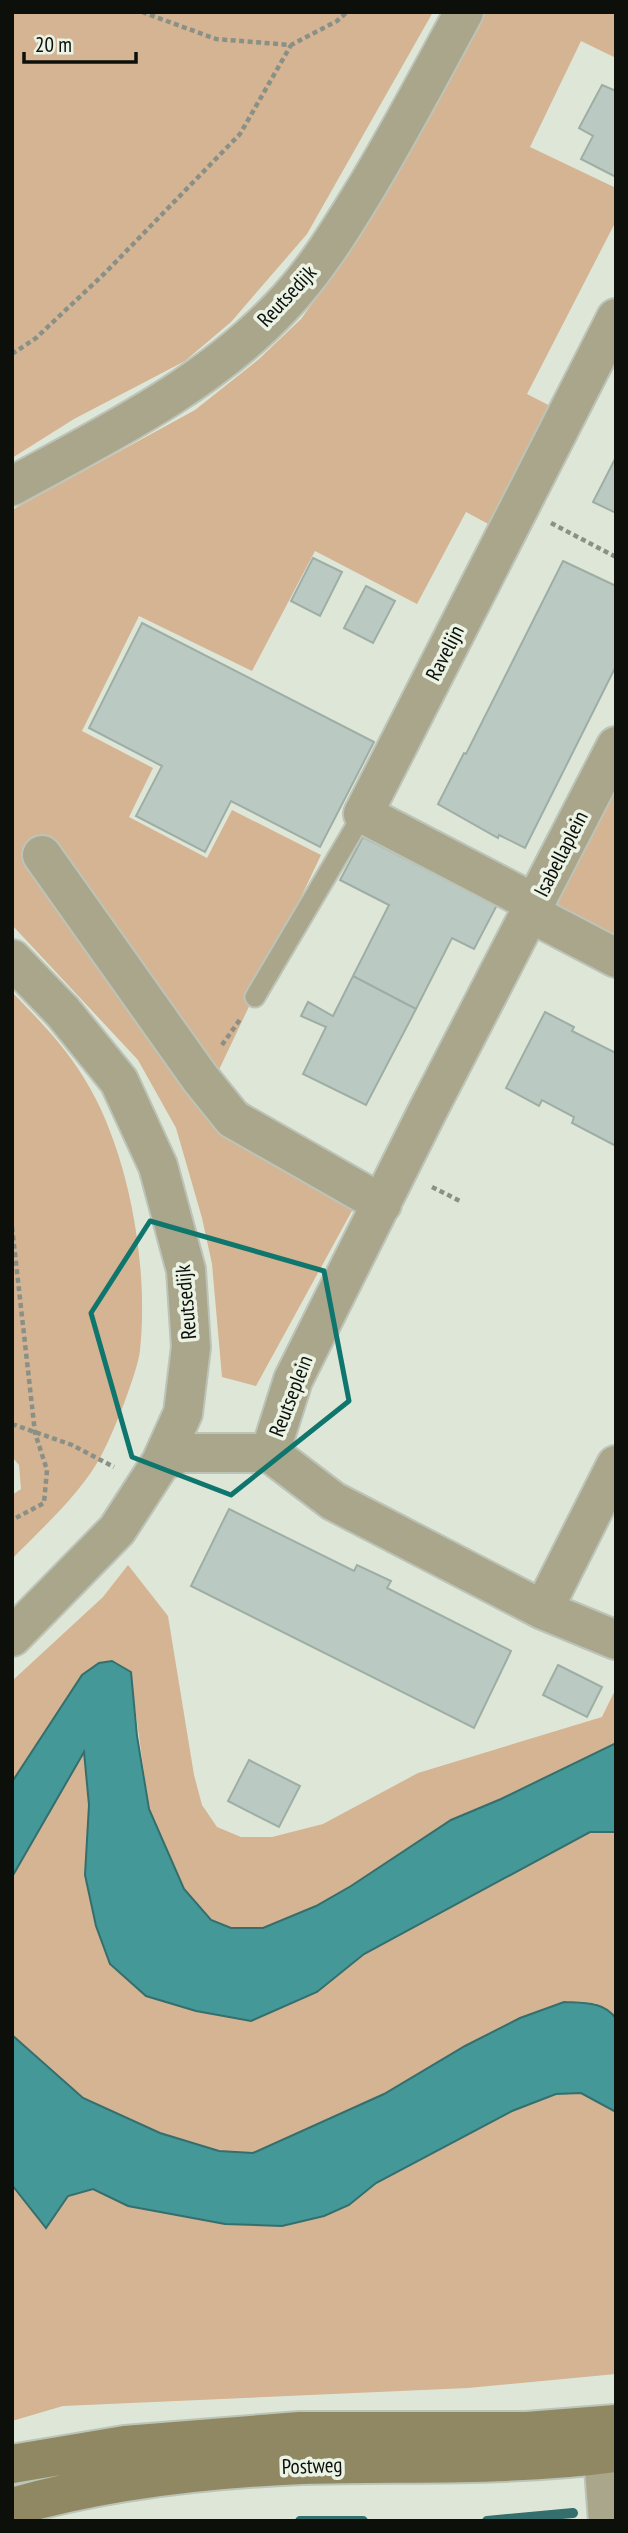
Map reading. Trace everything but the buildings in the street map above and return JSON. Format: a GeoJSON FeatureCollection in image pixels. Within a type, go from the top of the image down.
{"type":"FeatureCollection","features":[{"type":"Feature","properties":{"kind":"street","name":"Reutsedijk"},"geometry":{"type":"LineString","coordinates":[[12,486],[137,417],[215,365],[280,309],[325,256],[393,143],[464,12]]}},
{"type":"Feature","properties":{"kind":"street","name":"Ravelijn"},"geometry":{"type":"LineString","coordinates":[[363,814],[616,318]]}},
{"type":"Feature","properties":{"kind":"street","name":"Isabellaplein"},"geometry":{"type":"LineString","coordinates":[[616,746],[533,909],[616,958]]}},
{"type":"Feature","properties":{"kind":"street"},"geometry":{"type":"LineString","coordinates":[[363,814],[533,909]]}},
{"type":"Feature","properties":{"kind":"street"},"geometry":{"type":"LineString","coordinates":[[42,855],[200,1078],[233,1119],[382,1204]]}},
{"type":"Feature","properties":{"kind":"street","name":"Reutseplein"},"geometry":{"type":"LineString","coordinates":[[533,909],[293,1380],[270,1452],[333,1501],[543,1610],[616,1640]]}},
{"type":"Feature","properties":{"kind":"street","name":"Reutsedijk"},"geometry":{"type":"LineString","coordinates":[[12,959],[63,1012],[119,1081],[158,1166],[186,1270],[191,1347],[183,1413],[161,1462],[117,1530],[12,1637]]}},
{"type":"Feature","properties":{"kind":"street"},"geometry":{"type":"LineString","coordinates":[[161,1462],[181,1452],[270,1452]]}},
{"type":"Feature","properties":{"kind":"street"},"geometry":{"type":"LineString","coordinates":[[543,1610],[616,1465]]}},
{"type":"Feature","properties":{"kind":"street","name":"Postweg"},"geometry":{"type":"LineString","coordinates":[[12,2464],[125,2445],[299,2431],[527,2431],[612,2444]]}},
{"type":"Feature","properties":{"kind":"street"},"geometry":{"type":"LineString","coordinates":[[608,2521],[612,2444]]}},
{"type":"Feature","properties":{"kind":"street","name":"Postweg"},"geometry":{"type":"LineString","coordinates":[[12,2507],[131,2480],[238,2468],[530,2461],[612,2444]]}},
{"type":"Feature","properties":{"kind":"lane"},"geometry":{"type":"LineString","coordinates":[[255,997],[363,814]]}},
{"type":"Feature","properties":{"kind":"path"},"geometry":{"type":"LineString","coordinates":[[142,12],[216,39],[291,44],[337,21],[348,12]]}},
{"type":"Feature","properties":{"kind":"path"},"geometry":{"type":"LineString","coordinates":[[12,354],[36,338],[105,273],[240,134],[291,44]]}},
{"type":"Feature","properties":{"kind":"path"},"geometry":{"type":"LineString","coordinates":[[520,507],[616,557]]}},
{"type":"Feature","properties":{"kind":"path"},"geometry":{"type":"LineString","coordinates":[[200,1078],[255,997]]}},
{"type":"Feature","properties":{"kind":"path"},"geometry":{"type":"LineString","coordinates":[[12,1227],[35,1433],[47,1470],[44,1503],[12,1520]]}},
{"type":"Feature","properties":{"kind":"path"},"geometry":{"type":"LineString","coordinates":[[12,1424],[72,1445],[110,1466],[126,1468],[161,1462]]}},
{"type":"Feature","properties":{"kind":"highlighted area"},"geometry":{"type":"Polygon","coordinates":[[[150,1221],[324,1271],[349,1401],[231,1495],[132,1457],[91,1313],[150,1221]]]}},
{"type":"Feature","properties":{"kind":"shaded area"},"geometry":{"type":"Polygon","coordinates":[[[12,12],[433,12],[307,234],[231,322],[185,361],[74,419],[12,458],[12,12]]]}},
{"type":"Feature","properties":{"kind":"shaded area"},"geometry":{"type":"Polygon","coordinates":[[[484,12],[616,12],[616,58],[581,41],[530,147],[616,188],[616,221],[527,394],[556,409],[492,526],[466,512],[417,604],[315,551],[252,671],[139,616],[82,731],[153,768],[129,817],[207,858],[232,810],[321,855],[216,1076],[359,1198],[256,1386],[222,1377],[212,1264],[202,1218],[176,1128],[138,1060],[12,925],[12,510],[195,410],[259,359],[301,319],[345,258],[484,12]]]}},
{"type":"Feature","properties":{"kind":"shaded area"},"geometry":{"type":"Polygon","coordinates":[[[616,779],[616,939],[551,911],[616,779]]]}},
{"type":"Feature","properties":{"kind":"shaded area"},"geometry":{"type":"Polygon","coordinates":[[[12,992],[68,1054],[100,1107],[113,1139],[124,1174],[138,1246],[142,1317],[140,1350],[135,1372],[102,1454],[73,1496],[12,1559],[12,1495],[21,1489],[19,1465],[12,1457],[12,992]]]}},
{"type":"Feature","properties":{"kind":"shaded area"},"geometry":{"type":"Polygon","coordinates":[[[128,1565],[168,1616],[194,1775],[202,1805],[217,1827],[241,1837],[272,1837],[323,1824],[418,1773],[602,1717],[616,1688],[616,1743],[501,1799],[451,1820],[316,1906],[263,1928],[231,1928],[211,1920],[184,1889],[149,1809],[130,1671],[112,1661],[82,1675],[12,1782],[12,1681],[103,1597],[128,1565]]]}},
{"type":"Feature","properties":{"kind":"shaded area"},"geometry":{"type":"Polygon","coordinates":[[[84,1751],[89,1805],[85,1875],[196,2011],[251,2021],[317,1992],[364,1954],[590,1832],[616,1832],[616,2019],[613,2014],[595,2003],[563,2002],[520,2018],[465,2046],[384,2094],[253,2153],[219,2151],[160,2133],[82,2097],[12,2035],[12,1877],[84,1751]]]}},
{"type":"Feature","properties":{"kind":"shaded area"},"geometry":{"type":"Polygon","coordinates":[[[581,2092],[616,2112],[616,2374],[468,2388],[63,2406],[12,2421],[12,2185],[46,2227],[68,2196],[93,2189],[128,2206],[225,2224],[282,2226],[349,2205],[376,2183],[512,2111],[556,2094],[581,2092]]]}},
{"type":"Feature","properties":{"kind":"water"},"geometry":{"type":"Polygon","coordinates":[[[112,1661],[131,1672],[137,1736],[149,1809],[184,1889],[211,1920],[231,1928],[263,1928],[316,1906],[451,1820],[501,1799],[616,1743],[616,1832],[590,1832],[364,1954],[317,1992],[251,2021],[196,2011],[146,1996],[110,1964],[96,1926],[85,1875],[89,1805],[84,1752],[12,1877],[12,1782],[82,1675],[99,1663],[112,1661]]]}},
{"type":"Feature","properties":{"kind":"water"},"geometry":{"type":"Polygon","coordinates":[[[564,2002],[599,2006],[616,2019],[616,2112],[581,2093],[556,2094],[512,2111],[376,2183],[349,2205],[324,2216],[282,2226],[225,2224],[128,2206],[93,2189],[68,2196],[46,2228],[12,2185],[12,2035],[83,2098],[160,2133],[219,2151],[253,2153],[384,2094],[465,2046],[520,2018],[564,2002]]]}},
{"type":"Feature","properties":{"kind":"waterway"},"geometry":{"type":"LineString","coordinates":[[487,2521],[573,2513]]}},
{"type":"Feature","properties":{"kind":"waterway"},"geometry":{"type":"LineString","coordinates":[[300,2521],[363,2521]]}}]}
